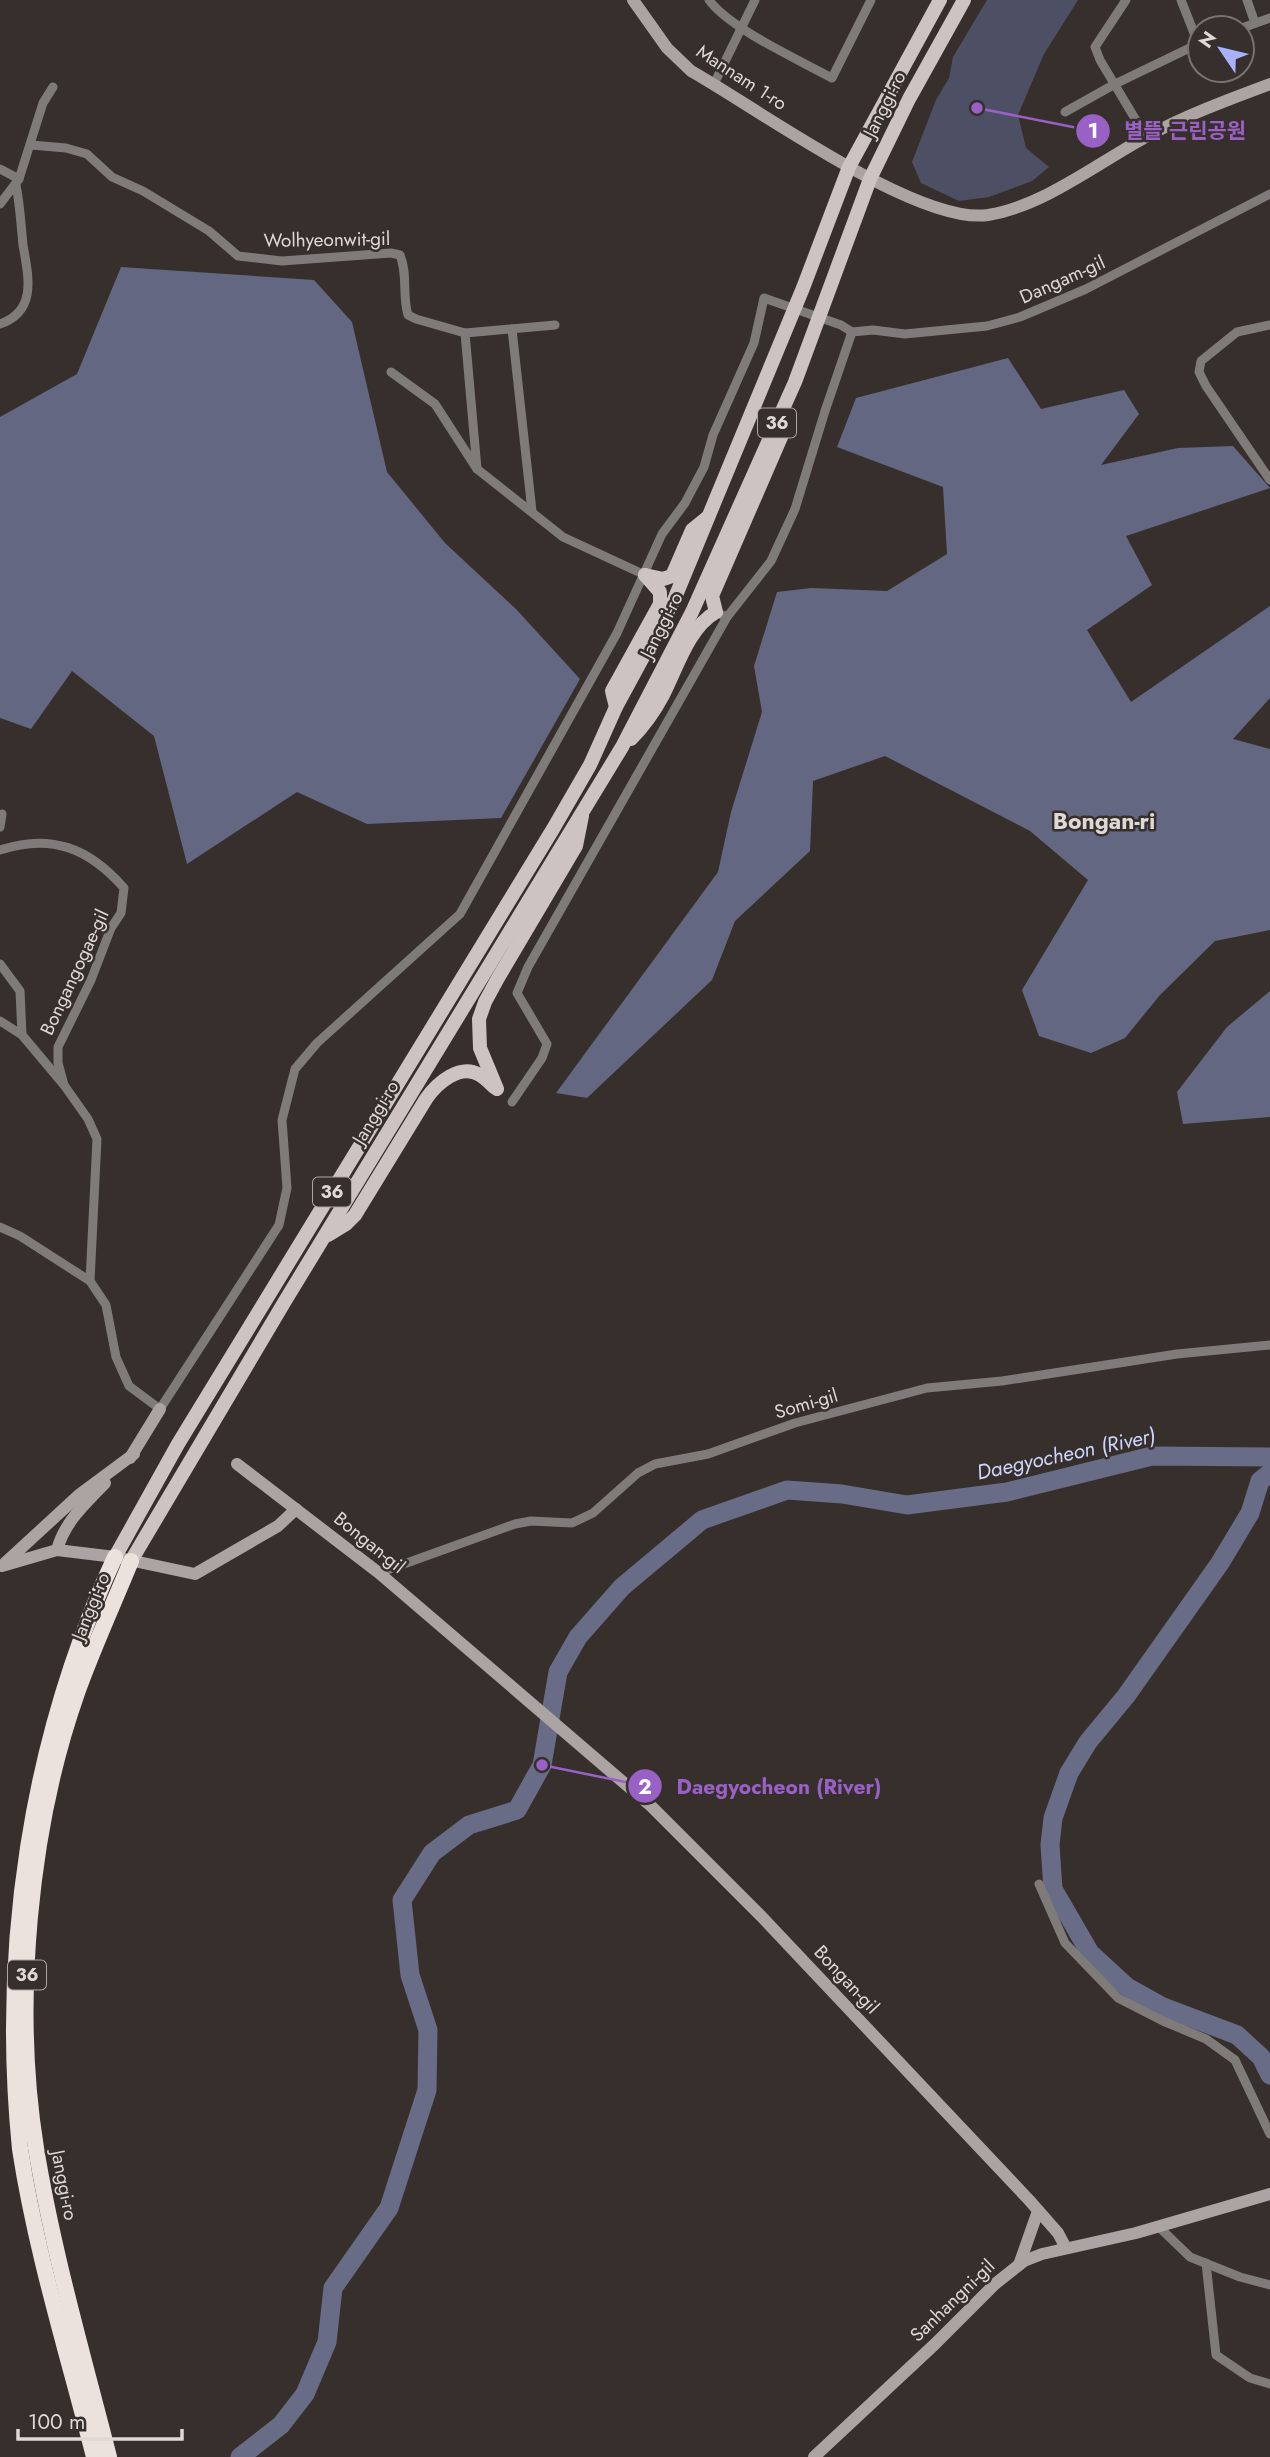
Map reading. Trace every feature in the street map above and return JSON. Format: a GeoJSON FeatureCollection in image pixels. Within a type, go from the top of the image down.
{"type":"FeatureCollection","features":[{"type":"Feature","properties":{"kind":"highway","name":"Janggi-ro"},"geometry":{"type":"LineString","coordinates":[[109,2457],[87,2399],[38,2243],[20,2149],[13,2076],[11,2004],[15,1917],[27,1829],[44,1754],[89,1618],[115,1557]]}},
{"type":"Feature","properties":{"kind":"highway","name":"Janggi-ro"},"geometry":{"type":"LineString","coordinates":[[94,2457],[87,2399],[36,2147],[26,2004],[30,1919],[58,1758],[77,1693],[131,1561]]}},
{"type":"Feature","properties":{"kind":"main road","name":"Janggi-ro"},"geometry":{"type":"LineString","coordinates":[[115,1557],[178,1444],[590,765],[616,708],[674,600],[849,167],[940,0]]}},
{"type":"Feature","properties":{"kind":"main road","name":"Janggi-ro"},"geometry":{"type":"LineString","coordinates":[[131,1561],[622,747],[692,612],[795,382],[870,179],[909,99],[964,0]]}},
{"type":"Feature","properties":{"kind":"main road"},"geometry":{"type":"LineString","coordinates":[[622,747],[645,725],[662,698],[694,632],[705,618],[721,615],[712,596],[794,406],[795,382]]}},
{"type":"Feature","properties":{"kind":"main road"},"geometry":{"type":"LineString","coordinates":[[645,575],[663,579],[672,576],[692,530],[711,514]]}},
{"type":"Feature","properties":{"kind":"main road"},"geometry":{"type":"LineString","coordinates":[[616,708],[612,691],[660,604],[660,592],[645,575]]}},
{"type":"Feature","properties":{"kind":"main road"},"geometry":{"type":"LineString","coordinates":[[324,1237],[346,1224],[355,1215],[426,1099],[440,1082],[469,1072],[479,1074],[497,1089],[480,1048],[479,1019],[485,1002],[576,846],[582,810]]}},
{"type":"Feature","properties":{"kind":"street","name":"Mannam 1-ro"},"geometry":{"type":"LineString","coordinates":[[633,0],[667,48],[691,71],[870,179],[936,209],[959,214],[985,215],[1035,200],[1146,137],[1270,84]]}},
{"type":"Feature","properties":{"kind":"street"},"geometry":{"type":"LineString","coordinates":[[709,0],[720,13],[740,27],[832,78],[871,0]]}},
{"type":"Feature","properties":{"kind":"street"},"geometry":{"type":"LineString","coordinates":[[714,84],[755,0]]}},
{"type":"Feature","properties":{"kind":"street"},"geometry":{"type":"LineString","coordinates":[[1126,0],[1095,47],[1146,137]]}},
{"type":"Feature","properties":{"kind":"street"},"geometry":{"type":"LineString","coordinates":[[1065,112],[1186,49]]}},
{"type":"Feature","properties":{"kind":"street"},"geometry":{"type":"LineString","coordinates":[[0,204],[18,182],[43,103],[53,87]]}},
{"type":"Feature","properties":{"kind":"street","name":"Wolhyeonwit-gil"},"geometry":{"type":"LineString","coordinates":[[31,145],[66,148],[87,154],[111,177],[142,191],[209,231],[238,256],[282,261],[391,253],[400,255],[408,315],[465,333]]}},
{"type":"Feature","properties":{"kind":"street"},"geometry":{"type":"LineString","coordinates":[[0,169],[18,182],[29,274],[25,303],[18,313],[0,324]]}},
{"type":"Feature","properties":{"kind":"street","name":"Dangam-gil"},"geometry":{"type":"LineString","coordinates":[[852,332],[873,330],[905,334],[987,326],[1020,317],[1086,289],[1269,195]]}},
{"type":"Feature","properties":{"kind":"street"},"geometry":{"type":"LineString","coordinates":[[57,1550],[64,1530],[74,1515],[134,1454],[160,1409],[279,1225],[287,1188],[282,1120],[295,1069],[317,1043],[460,914],[617,633],[662,534],[685,503],[704,467],[713,435],[754,344],[764,299],[841,325],[852,332],[796,509],[771,561],[721,615],[528,967],[517,993],[547,1044],[542,1058],[512,1102]]}},
{"type":"Feature","properties":{"kind":"street"},"geometry":{"type":"LineString","coordinates":[[1270,325],[1237,332],[1200,361],[1199,372],[1220,409],[1270,480]]}},
{"type":"Feature","properties":{"kind":"street"},"geometry":{"type":"LineString","coordinates":[[477,469],[465,333],[555,326]]}},
{"type":"Feature","properties":{"kind":"street"},"geometry":{"type":"LineString","coordinates":[[512,329],[532,511]]}},
{"type":"Feature","properties":{"kind":"street"},"geometry":{"type":"LineString","coordinates":[[391,372],[435,404],[477,469],[563,537],[645,575]]}},
{"type":"Feature","properties":{"kind":"street"},"geometry":{"type":"LineString","coordinates":[[0,827],[2,814]]}},
{"type":"Feature","properties":{"kind":"street","name":"Bongangogae-gil"},"geometry":{"type":"LineString","coordinates":[[0,850],[24,842],[61,844],[96,862],[124,888],[121,913],[111,928],[91,980],[58,1047],[58,1063],[64,1085]]}},
{"type":"Feature","properties":{"kind":"street","name":"Bongangogae-gil"},"geometry":{"type":"LineString","coordinates":[[0,964],[20,991],[22,1035],[64,1085],[88,1119],[97,1139],[90,1281]]}},
{"type":"Feature","properties":{"kind":"street"},"geometry":{"type":"LineString","coordinates":[[0,1021],[22,1035]]}},
{"type":"Feature","properties":{"kind":"street"},"geometry":{"type":"LineString","coordinates":[[0,1227],[20,1236],[90,1281],[106,1305],[116,1357],[129,1385],[160,1409]]}},
{"type":"Feature","properties":{"kind":"street","name":"Somi-gil"},"geometry":{"type":"LineString","coordinates":[[379,1573],[516,1524],[531,1521],[572,1522],[583,1519],[638,1473],[655,1464],[708,1454],[795,1423],[927,1388],[1053,1375],[1177,1354],[1270,1346]]}},
{"type":"Feature","properties":{"kind":"street"},"geometry":{"type":"LineString","coordinates":[[1,1567],[80,1494],[134,1454]]}},
{"type":"Feature","properties":{"kind":"street","name":"Bongan-gil"},"geometry":{"type":"LineString","coordinates":[[237,1464],[379,1573],[651,1806],[1038,2211],[1058,2233],[1066,2248]]}},
{"type":"Feature","properties":{"kind":"street"},"geometry":{"type":"LineString","coordinates":[[1,1567],[57,1550],[115,1557],[195,1574],[278,1526],[296,1509]]}},
{"type":"Feature","properties":{"kind":"street"},"geometry":{"type":"LineString","coordinates":[[1039,1884],[1065,1943],[1118,1998],[1206,2039],[1235,2060],[1270,2134]]}},
{"type":"Feature","properties":{"kind":"street","name":"Sanhangni-gil"},"geometry":{"type":"LineString","coordinates":[[814,2457],[995,2284],[1019,2265],[1042,2254],[1158,2226],[1270,2194]]}},
{"type":"Feature","properties":{"kind":"street"},"geometry":{"type":"LineString","coordinates":[[1019,2265],[1038,2211]]}},
{"type":"Feature","properties":{"kind":"street"},"geometry":{"type":"LineString","coordinates":[[1158,2226],[1190,2257],[1240,2277],[1270,2285]]}},
{"type":"Feature","properties":{"kind":"street"},"geometry":{"type":"LineString","coordinates":[[1206,2263],[1216,2355],[1250,2378],[1270,2384]]}},
{"type":"Feature","properties":{"kind":"shaded area"},"geometry":{"type":"Polygon","coordinates":[[[987,0],[1078,0],[1044,54],[1018,115],[1026,148],[1049,167],[1032,181],[989,197],[959,201],[921,183],[912,162],[936,100],[949,78],[953,57],[987,0]]]}},
{"type":"Feature","properties":{"kind":"shaded area"},"geometry":{"type":"Polygon","coordinates":[[[121,267],[314,280],[352,322],[387,472],[445,543],[516,609],[580,679],[501,818],[367,824],[297,792],[187,864],[154,736],[72,671],[31,729],[0,718],[0,417],[77,374],[121,267]]]}},
{"type":"Feature","properties":{"kind":"shaded area"},"geometry":{"type":"Polygon","coordinates":[[[1008,358],[1041,409],[1124,390],[1139,414],[1101,465],[1178,448],[1233,446],[1270,488],[1126,536],[1152,585],[1087,630],[1131,702],[1270,606],[1270,698],[1233,739],[1270,749],[1270,930],[1215,941],[1160,995],[1125,1038],[1091,1053],[1039,1036],[1022,990],[1088,880],[1030,831],[885,756],[813,781],[810,851],[735,921],[712,980],[587,1098],[556,1093],[718,872],[731,812],[762,712],[754,666],[777,592],[811,588],[887,591],[947,554],[943,487],[837,447],[856,398],[1008,358]]]}},
{"type":"Feature","properties":{"kind":"shaded area"},"geometry":{"type":"Polygon","coordinates":[[[1270,991],[1270,1117],[1183,1124],[1177,1092],[1227,1027],[1270,991]]]}},
{"type":"Feature","properties":{"kind":"waterway","name":"Daegyocheon (River)"},"geometry":{"type":"LineString","coordinates":[[240,2457],[281,2425],[305,2394],[327,2342],[333,2288],[389,2208],[427,2090],[428,2030],[410,1975],[402,1900],[432,1853],[469,1825],[517,1810],[542,1765],[558,1672],[578,1637],[622,1587],[702,1520],[787,1490],[842,1494],[907,1505],[1007,1492],[1152,1456],[1270,1457]]}},
{"type":"Feature","properties":{"kind":"waterway"},"geometry":{"type":"LineString","coordinates":[[1270,1473],[1260,1481],[1250,1513],[1220,1563],[1126,1696],[1088,1742],[1069,1773],[1053,1818],[1050,1845],[1053,1889],[1090,1953],[1127,1987],[1163,2007],[1237,2035],[1261,2057],[1270,2075]]}},
{"type":"Feature","properties":{"kind":"place","name":"별뜰 근린공원"},"geometry":{"type":"Point","coordinates":[977,108]}},
{"type":"Feature","properties":{"kind":"place","name":"Daegyocheon (River)"},"geometry":{"type":"Point","coordinates":[542,1765]}},
{"type":"Feature","properties":{"kind":"district","name":"Bongan-ri"},"geometry":{"type":"Point","coordinates":[1104,821]}}]}
